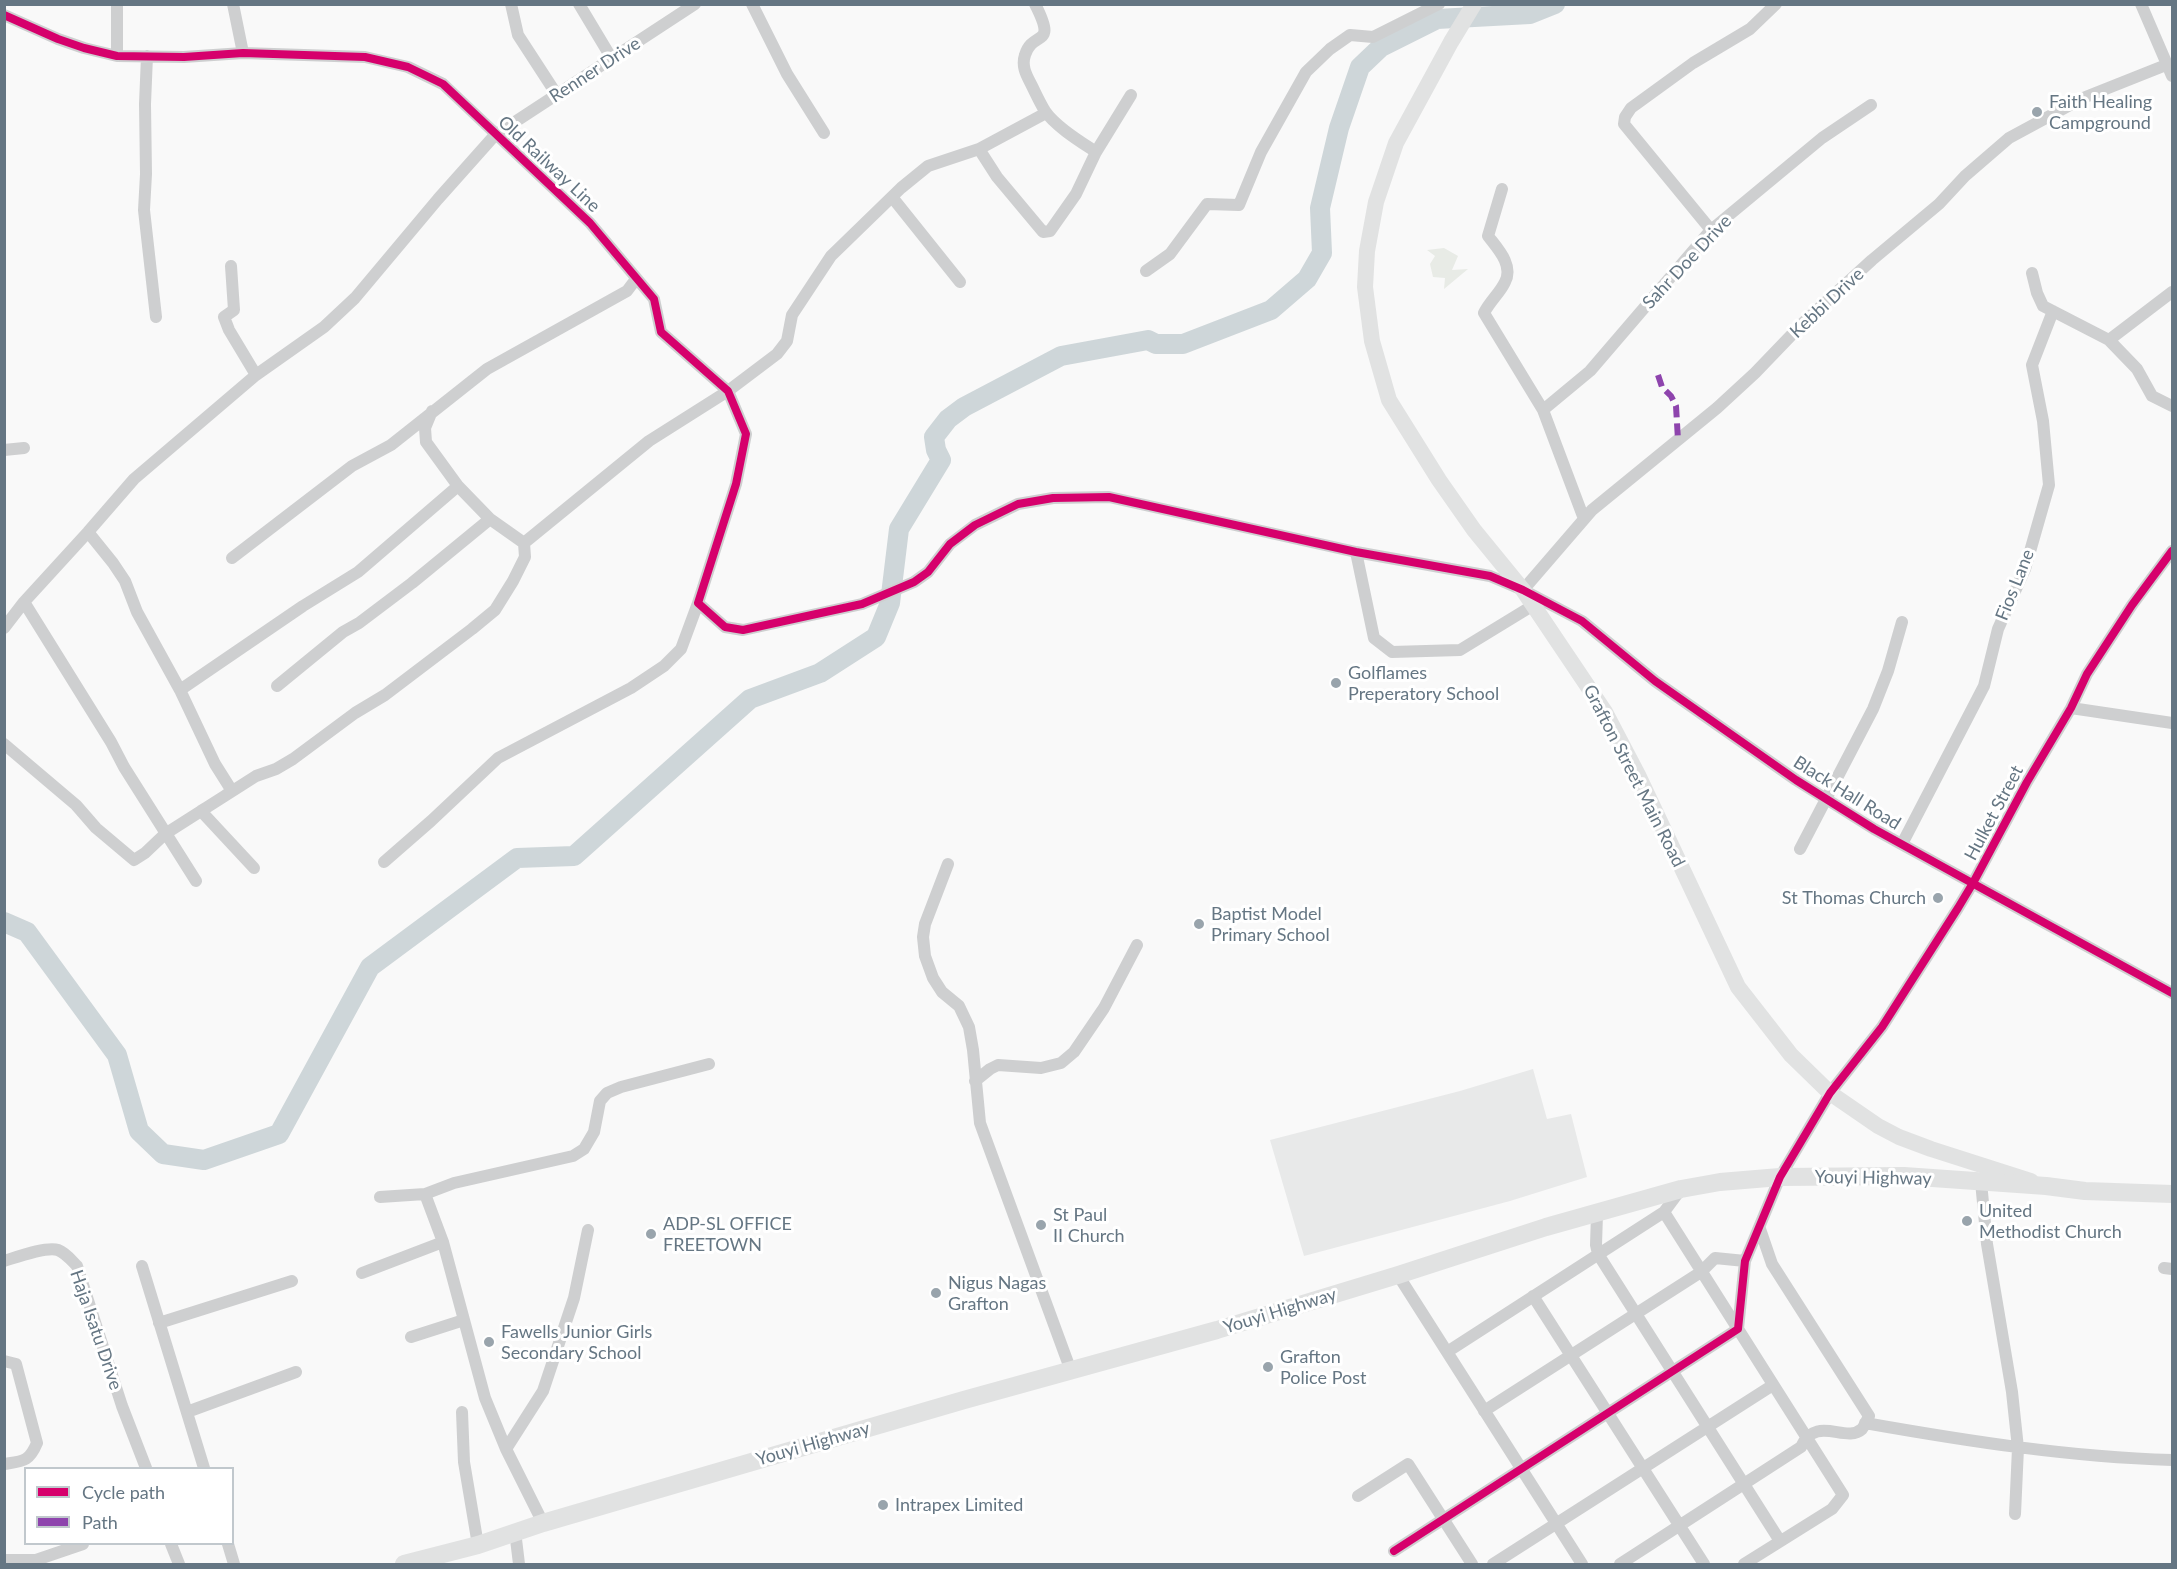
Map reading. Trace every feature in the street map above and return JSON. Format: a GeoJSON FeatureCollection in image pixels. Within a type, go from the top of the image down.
{"type":"FeatureCollection","features":[{"type":"Feature","properties":{"kind":"main road","name":"Youyi Highway"},"geometry":{"type":"LineString","coordinates":[[404,1564],[478,1545],[515,1531],[964,1400],[1217,1330],[1546,1227],[1681,1189],[1720,1182],[1780,1177],[1904,1176],[2085,1191],[2172,1194]]}},
{"type":"Feature","properties":{"kind":"street"},"geometry":{"type":"LineString","coordinates":[[117,4],[117,56]]}},
{"type":"Feature","properties":{"kind":"street"},"geometry":{"type":"LineString","coordinates":[[233,4],[243,53]]}},
{"type":"Feature","properties":{"kind":"street"},"geometry":{"type":"LineString","coordinates":[[511,4],[518,35],[556,95]]}},
{"type":"Feature","properties":{"kind":"street"},"geometry":{"type":"LineString","coordinates":[[579,4],[612,59]]}},
{"type":"Feature","properties":{"kind":"street","name":"Renner Drive"},"geometry":{"type":"LineString","coordinates":[[4,628],[24,602],[134,479],[256,375],[324,327],[355,298],[495,135],[695,4]]}},
{"type":"Feature","properties":{"kind":"street"},"geometry":{"type":"LineString","coordinates":[[752,4],[787,74],[824,133]]}},
{"type":"Feature","properties":{"kind":"street"},"geometry":{"type":"LineString","coordinates":[[1035,4],[1045,28],[1043,36],[1025,52],[1023,63],[1025,72],[1046,113],[1096,152]]}},
{"type":"Feature","properties":{"kind":"street"},"geometry":{"type":"LineString","coordinates":[[1146,271],[1170,254],[1207,204],[1239,205],[1262,152],[1306,72],[1330,49],[1350,35],[1373,37],[1439,4]]}},
{"type":"Feature","properties":{"kind":"street","name":"Grafton Street Main Road"},"geometry":{"type":"LineString","coordinates":[[1474,4],[1396,143],[1376,202],[1367,250],[1365,287],[1372,341],[1389,400],[1427,462],[1474,530],[1523,590],[1605,712],[1638,775],[1738,987],[1791,1055],[1830,1093],[1878,1126],[1899,1137],[2046,1186]]}},
{"type":"Feature","properties":{"kind":"street"},"geometry":{"type":"LineString","coordinates":[[1711,230],[1624,124],[1625,117],[1631,108],[1693,63],[1750,29],[1776,4]]}},
{"type":"Feature","properties":{"kind":"street"},"geometry":{"type":"LineString","coordinates":[[2141,4],[2169,71]]}},
{"type":"Feature","properties":{"kind":"street","name":"Old Railway Line"},"geometry":{"type":"LineString","coordinates":[[4,15],[58,39],[117,56],[184,57],[243,53],[365,57],[408,67],[443,84],[590,223],[654,300],[661,332],[728,391],[746,434],[736,484],[681,649],[664,666],[631,688],[498,758],[384,862]]}},
{"type":"Feature","properties":{"kind":"street"},"geometry":{"type":"LineString","coordinates":[[147,56],[144,210],[156,317]]}},
{"type":"Feature","properties":{"kind":"street","name":"Kebbi Drive"},"geometry":{"type":"LineString","coordinates":[[1523,590],[1592,510],[1717,408],[1755,373],[1804,322],[1872,260],[1939,204],[1965,176],[2009,138],[2083,98],[2169,71]]}},
{"type":"Feature","properties":{"kind":"street"},"geometry":{"type":"LineString","coordinates":[[979,149],[997,177],[1043,232],[1050,231],[1076,194],[1096,152],[1131,95]]}},
{"type":"Feature","properties":{"kind":"street","name":"Sahr Doe Drive"},"geometry":{"type":"LineString","coordinates":[[1543,410],[1590,371],[1711,230],[1822,138],[1871,105]]}},
{"type":"Feature","properties":{"kind":"street"},"geometry":{"type":"LineString","coordinates":[[524,543],[649,441],[728,391],[777,354],[787,341],[792,315],[831,256],[928,166],[979,149],[1046,113]]}},
{"type":"Feature","properties":{"kind":"street"},"geometry":{"type":"LineString","coordinates":[[1502,189],[1488,236],[1508,267],[1506,281],[1484,314],[1543,410],[1584,519]]}},
{"type":"Feature","properties":{"kind":"street"},"geometry":{"type":"LineString","coordinates":[[892,197],[960,282]]}},
{"type":"Feature","properties":{"kind":"street"},"geometry":{"type":"LineString","coordinates":[[231,266],[234,310],[224,317],[229,330],[256,375]]}},
{"type":"Feature","properties":{"kind":"street"},"geometry":{"type":"LineString","coordinates":[[2032,273],[2043,306],[2109,340],[2137,369],[2151,396],[2172,406]]}},
{"type":"Feature","properties":{"kind":"street"},"geometry":{"type":"LineString","coordinates":[[232,558],[352,466],[391,445],[487,369],[627,291],[636,279]]}},
{"type":"Feature","properties":{"kind":"street"},"geometry":{"type":"LineString","coordinates":[[2109,340],[2172,292]]}},
{"type":"Feature","properties":{"kind":"street","name":"Fios Lane"},"geometry":{"type":"LineString","coordinates":[[1902,844],[1984,686],[1998,628],[2025,569],[2034,538],[2049,485],[2043,421],[2032,365],[2053,311]]}},
{"type":"Feature","properties":{"kind":"street"},"geometry":{"type":"LineString","coordinates":[[432,411],[425,428],[426,442],[458,486],[490,519],[524,543]]}},
{"type":"Feature","properties":{"kind":"street"},"geometry":{"type":"LineString","coordinates":[[4,450],[24,448]]}},
{"type":"Feature","properties":{"kind":"street"},"geometry":{"type":"LineString","coordinates":[[180,690],[303,606],[358,572],[458,486]]}},
{"type":"Feature","properties":{"kind":"street","name":"Black Hall Road"},"geometry":{"type":"LineString","coordinates":[[698,603],[725,627],[743,630],[862,604],[914,582],[928,572],[950,544],[975,525],[1018,504],[1053,498],[1108,497],[1356,552],[1490,576],[1523,590],[1582,621],[1655,681],[1827,800],[2172,993]]}},
{"type":"Feature","properties":{"kind":"street"},"geometry":{"type":"LineString","coordinates":[[277,686],[343,632],[359,623],[412,583],[490,519]]}},
{"type":"Feature","properties":{"kind":"street"},"geometry":{"type":"LineString","coordinates":[[88,532],[113,563],[124,582],[215,764],[232,791]]}},
{"type":"Feature","properties":{"kind":"street"},"geometry":{"type":"LineString","coordinates":[[4,744],[76,805],[96,828],[134,860],[165,834],[256,776],[276,769],[292,759],[355,713],[385,695],[495,610],[525,557],[524,543]]}},
{"type":"Feature","properties":{"kind":"street"},"geometry":{"type":"LineString","coordinates":[[1356,552],[1370,628],[1374,638],[1392,652],[1460,651],[1532,606]]}},
{"type":"Feature","properties":{"kind":"street","name":"Hulket Street"},"geometry":{"type":"LineString","coordinates":[[1738,1329],[1745,1262],[1780,1177],[1830,1093],[1882,1027],[1973,883],[2027,782],[2071,708],[2087,674],[2132,605],[2172,552]]}},
{"type":"Feature","properties":{"kind":"street"},"geometry":{"type":"LineString","coordinates":[[24,602],[196,881]]}},
{"type":"Feature","properties":{"kind":"street"},"geometry":{"type":"LineString","coordinates":[[1800,849],[1873,710],[1888,671],[1902,622]]}},
{"type":"Feature","properties":{"kind":"street"},"geometry":{"type":"LineString","coordinates":[[2071,708],[2172,723]]}},
{"type":"Feature","properties":{"kind":"street"},"geometry":{"type":"LineString","coordinates":[[201,811],[254,868]]}},
{"type":"Feature","properties":{"kind":"street"},"geometry":{"type":"LineString","coordinates":[[948,864],[928,913],[923,938],[925,956],[933,978],[942,992],[958,1006],[969,1027],[981,1123],[1071,1371]]}},
{"type":"Feature","properties":{"kind":"street"},"geometry":{"type":"LineString","coordinates":[[975,1082],[998,1065],[1041,1068],[1061,1063],[1074,1053],[1104,1008],[1137,945]]}},
{"type":"Feature","properties":{"kind":"street"},"geometry":{"type":"LineString","coordinates":[[380,1197],[425,1194],[454,1183],[573,1155],[584,1149],[594,1132],[600,1101],[607,1093],[621,1087],[709,1064]]}},
{"type":"Feature","properties":{"kind":"street"},"geometry":{"type":"LineString","coordinates":[[1981,1182],[1987,1244],[2012,1392],[2018,1448],[2015,1514]]}},
{"type":"Feature","properties":{"kind":"street"},"geometry":{"type":"LineString","coordinates":[[1447,1352],[1664,1212],[1681,1189]]}},
{"type":"Feature","properties":{"kind":"street"},"geometry":{"type":"LineString","coordinates":[[425,1194],[443,1242],[485,1398],[506,1449],[543,1523]]}},
{"type":"Feature","properties":{"kind":"street"},"geometry":{"type":"LineString","coordinates":[[1664,1212],[1843,1495],[1832,1509],[1744,1564]]}},
{"type":"Feature","properties":{"kind":"street"},"geometry":{"type":"LineString","coordinates":[[1597,1214],[1598,1254],[1780,1541]]}},
{"type":"Feature","properties":{"kind":"street"},"geometry":{"type":"LineString","coordinates":[[1620,1564],[1801,1447],[1806,1436],[1813,1432],[1856,1432],[1862,1428],[1869,1416],[1772,1264],[1760,1229]]}},
{"type":"Feature","properties":{"kind":"street"},"geometry":{"type":"LineString","coordinates":[[506,1449],[543,1391],[574,1299],[588,1230]]}},
{"type":"Feature","properties":{"kind":"street"},"geometry":{"type":"LineString","coordinates":[[362,1273],[443,1242]]}},
{"type":"Feature","properties":{"kind":"street","name":"Haja Isatu Drive"},"geometry":{"type":"LineString","coordinates":[[4,1261],[39,1251],[57,1249],[77,1266],[122,1406],[146,1467]]}},
{"type":"Feature","properties":{"kind":"street"},"geometry":{"type":"LineString","coordinates":[[1484,1411],[1701,1272],[1715,1258],[1745,1262]]}},
{"type":"Feature","properties":{"kind":"street"},"geometry":{"type":"LineString","coordinates":[[142,1266],[204,1467]]}},
{"type":"Feature","properties":{"kind":"street"},"geometry":{"type":"LineString","coordinates":[[1398,1275],[1582,1564]]}},
{"type":"Feature","properties":{"kind":"street"},"geometry":{"type":"LineString","coordinates":[[159,1323],[292,1281]]}},
{"type":"Feature","properties":{"kind":"street"},"geometry":{"type":"LineString","coordinates":[[1533,1296],[1704,1564]]}},
{"type":"Feature","properties":{"kind":"street"},"geometry":{"type":"LineString","coordinates":[[411,1337],[464,1320]]}},
{"type":"Feature","properties":{"kind":"street"},"geometry":{"type":"LineString","coordinates":[[1394,1551],[1738,1329]]}},
{"type":"Feature","properties":{"kind":"street"},"geometry":{"type":"LineString","coordinates":[[4,1361],[16,1364],[38,1443],[33,1454],[25,1461],[4,1464]]}},
{"type":"Feature","properties":{"kind":"street"},"geometry":{"type":"LineString","coordinates":[[187,1412],[296,1372]]}},
{"type":"Feature","properties":{"kind":"street"},"geometry":{"type":"LineString","coordinates":[[1494,1564],[1773,1385]]}},
{"type":"Feature","properties":{"kind":"street"},"geometry":{"type":"LineString","coordinates":[[462,1412],[464,1462],[478,1545]]}},
{"type":"Feature","properties":{"kind":"street"},"geometry":{"type":"LineString","coordinates":[[1865,1423],[2018,1448],[2112,1458],[2172,1460]]}},
{"type":"Feature","properties":{"kind":"street"},"geometry":{"type":"LineString","coordinates":[[1358,1496],[1408,1464],[1472,1564]]}},
{"type":"Feature","properties":{"kind":"street"},"geometry":{"type":"LineString","coordinates":[[515,1531],[519,1564]]}},
{"type":"Feature","properties":{"kind":"street"},"geometry":{"type":"LineString","coordinates":[[4,1560],[36,1560],[80,1545]]}},
{"type":"Feature","properties":{"kind":"street"},"geometry":{"type":"LineString","coordinates":[[171,1545],[179,1564]]}},
{"type":"Feature","properties":{"kind":"street"},"geometry":{"type":"LineString","coordinates":[[228,1545],[234,1564]]}},
{"type":"Feature","properties":{"kind":"shaded area"},"geometry":{"type":"Polygon","coordinates":[[[1444,248],[1458,256],[1452,270],[1468,269],[1444,289],[1445,278],[1433,277],[1430,264],[1435,256],[1427,250],[1444,248]]]}},
{"type":"Feature","properties":{"kind":"shaded area"},"geometry":{"type":"Polygon","coordinates":[[[1533,1069],[1547,1119],[1571,1114],[1587,1177],[1510,1201],[1304,1256],[1270,1140],[1460,1091],[1533,1069]]]}},
{"type":"Feature","properties":{"kind":"waterway"},"geometry":{"type":"LineString","coordinates":[[4,922],[27,932],[117,1055],[139,1131],[163,1154],[204,1160],[279,1134],[370,967],[517,858],[574,856],[750,699],[820,673],[876,637],[890,603],[899,529],[941,460],[936,450],[934,437],[948,419],[964,407],[1061,356],[1148,340],[1156,344],[1183,344],[1271,310],[1307,279],[1322,253],[1320,208],[1339,128],[1360,67],[1381,47],[1437,19],[1530,14],[1555,4]]}},
{"type":"Feature","properties":{"kind":"marked path"},"geometry":{"type":"LineString","coordinates":[[1658,375],[1662,387],[1671,396],[1676,406],[1678,440]]}},
{"type":"Feature","properties":{"kind":"cycle path"},"geometry":{"type":"LineString","coordinates":[[4,15],[58,39],[117,56],[184,57],[243,53],[365,57],[408,67],[443,84],[590,223],[654,299],[661,332],[728,391],[746,434],[736,484],[698,603],[725,627],[743,630],[862,604],[914,582],[928,572],[950,544],[975,525],[1018,504],[1053,498],[1109,497],[1356,552],[1490,576],[1523,590],[1582,621],[1655,681],[1796,780],[1874,829],[2172,993]]}},
{"type":"Feature","properties":{"kind":"cycle path"},"geometry":{"type":"LineString","coordinates":[[1394,1551],[1738,1329],[1745,1261],[1780,1177],[1830,1093],[1882,1027],[1958,908],[2027,782],[2071,708],[2087,674],[2132,605],[2172,551]]}},
{"type":"Feature","properties":{"kind":"place","name":"Faith Healing Campground"},"geometry":{"type":"Point","coordinates":[2037,112]}},
{"type":"Feature","properties":{"kind":"place","name":"Golflames Preperatory School"},"geometry":{"type":"Point","coordinates":[1336,683]}},
{"type":"Feature","properties":{"kind":"place","name":"St Thomas Church"},"geometry":{"type":"Point","coordinates":[1938,898]}},
{"type":"Feature","properties":{"kind":"place","name":"Baptist Model Primary School"},"geometry":{"type":"Point","coordinates":[1199,924]}},
{"type":"Feature","properties":{"kind":"place","name":"United Methodist Church"},"geometry":{"type":"Point","coordinates":[1967,1221]}},
{"type":"Feature","properties":{"kind":"place","name":"St Paul II Church"},"geometry":{"type":"Point","coordinates":[1041,1225]}},
{"type":"Feature","properties":{"kind":"place","name":"ADP-SL OFFICE FREETOWN"},"geometry":{"type":"Point","coordinates":[651,1234]}},
{"type":"Feature","properties":{"kind":"place","name":"Nigus Nagas Grafton"},"geometry":{"type":"Point","coordinates":[936,1293]}},
{"type":"Feature","properties":{"kind":"place","name":"Fawells Junior Girls Secondary School"},"geometry":{"type":"Point","coordinates":[489,1342]}},
{"type":"Feature","properties":{"kind":"place","name":"Grafton Police Post"},"geometry":{"type":"Point","coordinates":[1268,1367]}},
{"type":"Feature","properties":{"kind":"place","name":"Intrapex Limited"},"geometry":{"type":"Point","coordinates":[883,1505]}}]}
